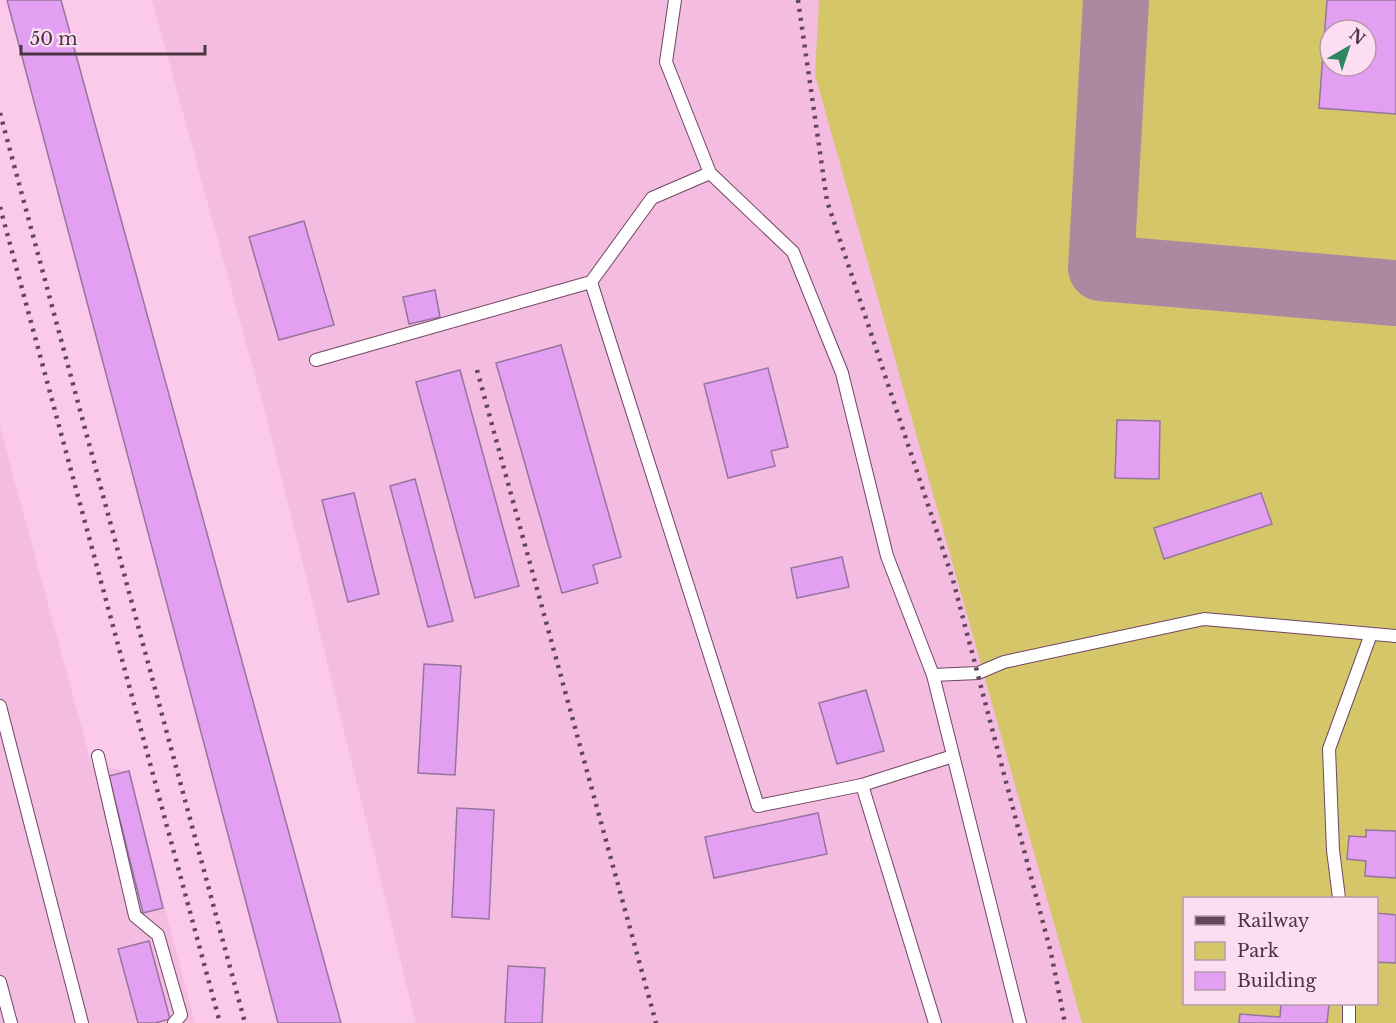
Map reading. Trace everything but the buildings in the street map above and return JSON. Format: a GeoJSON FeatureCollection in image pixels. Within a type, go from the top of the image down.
{"type":"FeatureCollection","features":[{"type":"Feature","properties":{"kind":"lane"},"geometry":{"type":"LineString","coordinates":[[675,0],[666,63],[710,172],[793,252],[842,373],[887,556],[933,675],[1020,1023]]}},
{"type":"Feature","properties":{"kind":"lane"},"geometry":{"type":"LineString","coordinates":[[315,360],[591,282],[652,198],[710,172]]}},
{"type":"Feature","properties":{"kind":"lane"},"geometry":{"type":"LineString","coordinates":[[591,282],[758,806],[862,785],[953,756]]}},
{"type":"Feature","properties":{"kind":"lane"},"geometry":{"type":"LineString","coordinates":[[933,675],[978,673],[1004,662],[1203,619],[1396,636]]}},
{"type":"Feature","properties":{"kind":"lane"},"geometry":{"type":"LineString","coordinates":[[1338,897],[1333,850],[1329,749],[1371,634]]}},
{"type":"Feature","properties":{"kind":"lane"},"geometry":{"type":"LineString","coordinates":[[0,706],[82,1023]]}},
{"type":"Feature","properties":{"kind":"lane"},"geometry":{"type":"LineString","coordinates":[[98,756],[135,916],[158,935],[181,1015],[174,1023]]}},
{"type":"Feature","properties":{"kind":"lane"},"geometry":{"type":"LineString","coordinates":[[862,785],[935,1023]]}},
{"type":"Feature","properties":{"kind":"lane"},"geometry":{"type":"LineString","coordinates":[[0,982],[11,1023]]}},
{"type":"Feature","properties":{"kind":"lane"},"geometry":{"type":"LineString","coordinates":[[1349,1005],[1349,1023]]}},
{"type":"Feature","properties":{"kind":"shaded area"},"geometry":{"type":"Polygon","coordinates":[[[152,0],[1396,0],[1396,1023],[416,1023],[268,423],[152,0]]]}},
{"type":"Feature","properties":{"kind":"shaded area"},"geometry":{"type":"Polygon","coordinates":[[[0,427],[92,766],[129,771],[195,1023],[0,1023],[0,427]]]}},
{"type":"Feature","properties":{"kind":"green space"},"geometry":{"type":"Polygon","coordinates":[[[819,0],[1396,0],[1396,1023],[1082,1023],[815,75],[819,0]]]}},
{"type":"Feature","properties":{"kind":"taxiway"},"geometry":{"type":"LineString","coordinates":[[1116,0],[1101,268],[1396,293]]}},
{"type":"Feature","properties":{"kind":"railway"},"geometry":{"type":"LineString","coordinates":[[798,0],[827,201],[953,580],[1051,953],[1065,1023]]}},
{"type":"Feature","properties":{"kind":"railway"},"geometry":{"type":"LineString","coordinates":[[0,113],[245,1023]]}},
{"type":"Feature","properties":{"kind":"railway"},"geometry":{"type":"LineString","coordinates":[[0,207],[220,1023]]}},
{"type":"Feature","properties":{"kind":"railway"},"geometry":{"type":"LineString","coordinates":[[477,370],[656,1023]]}}]}
